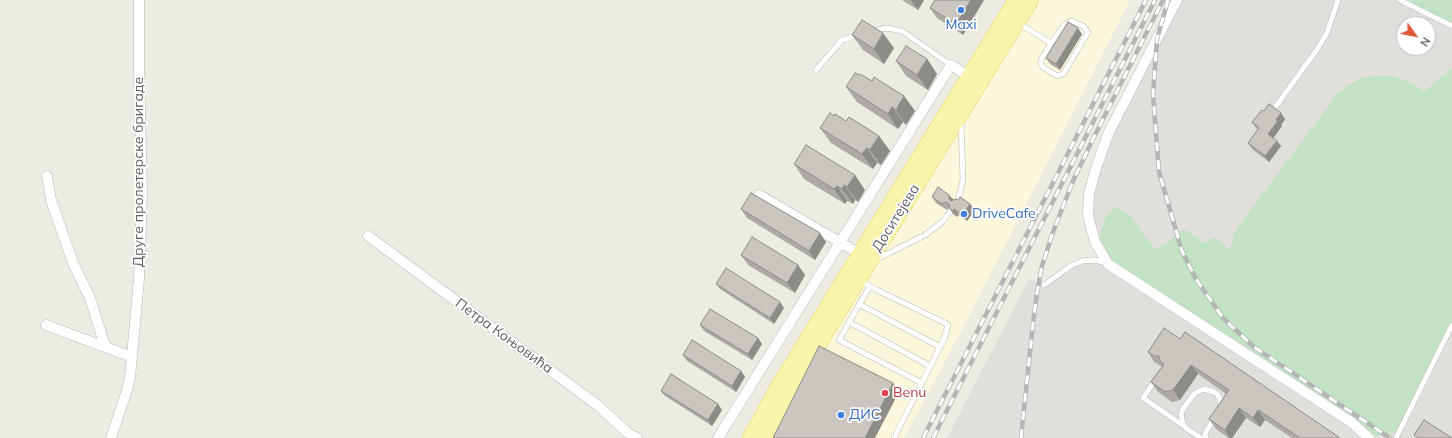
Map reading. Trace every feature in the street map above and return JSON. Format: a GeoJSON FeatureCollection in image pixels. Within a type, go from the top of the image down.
{"type":"FeatureCollection","features":[{"type":"Feature","properties":{"kind":"main road","name":"Доситејева"},"geometry":{"type":"LineString","coordinates":[[764,438],[788,394],[859,280],[864,259],[974,80],[1016,0]]}},
{"type":"Feature","properties":{"kind":"main road","name":"Доситејева"},"geometry":{"type":"LineString","coordinates":[[864,259],[961,114],[974,80],[1017,22],[1031,0]]}},
{"type":"Feature","properties":{"kind":"main road","name":"Доситејева"},"geometry":{"type":"LineString","coordinates":[[750,438],[778,387],[859,280]]}},
{"type":"Feature","properties":{"kind":"street","name":"Друге пролетерске бригаде"},"geometry":{"type":"LineString","coordinates":[[111,438],[130,377],[139,279],[142,193],[139,68],[140,0]]}},
{"type":"Feature","properties":{"kind":"street"},"geometry":{"type":"LineString","coordinates":[[1177,0],[1109,132],[1096,168],[1089,194],[1088,216],[1095,242],[1108,264],[1351,422],[1369,438]]}},
{"type":"Feature","properties":{"kind":"street"},"geometry":{"type":"LineString","coordinates":[[718,438],[951,65],[974,80]]}},
{"type":"Feature","properties":{"kind":"street"},"geometry":{"type":"LineString","coordinates":[[47,176],[51,200],[72,263],[90,298],[105,346]]}},
{"type":"Feature","properties":{"kind":"street"},"geometry":{"type":"LineString","coordinates":[[759,195],[840,242],[864,259]]}},
{"type":"Feature","properties":{"kind":"street","name":"Петра Коњовића"},"geometry":{"type":"LineString","coordinates":[[368,236],[596,404],[628,433],[637,438]]}},
{"type":"Feature","properties":{"kind":"street"},"geometry":{"type":"LineString","coordinates":[[46,325],[132,357]]}},
{"type":"Feature","properties":{"kind":"lane"},"geometry":{"type":"LineString","coordinates":[[1276,106],[1316,51],[1327,33],[1338,0]]}},
{"type":"Feature","properties":{"kind":"lane"},"geometry":{"type":"LineString","coordinates":[[1401,0],[1452,26]]}},
{"type":"Feature","properties":{"kind":"lane"},"geometry":{"type":"LineString","coordinates":[[1072,21],[1083,26],[1088,32],[1064,73],[1057,76],[1041,64],[1041,60],[1051,43],[1064,25],[1072,21]]}},
{"type":"Feature","properties":{"kind":"lane"},"geometry":{"type":"LineString","coordinates":[[1017,22],[1051,43]]}},
{"type":"Feature","properties":{"kind":"lane"},"geometry":{"type":"LineString","coordinates":[[816,70],[842,40],[863,33],[887,28],[902,31],[951,65]]}},
{"type":"Feature","properties":{"kind":"lane"},"geometry":{"type":"LineString","coordinates":[[957,203],[963,180],[961,114]]}},
{"type":"Feature","properties":{"kind":"lane"},"geometry":{"type":"LineString","coordinates":[[864,259],[925,235],[942,222],[950,212]]}},
{"type":"Feature","properties":{"kind":"lane"},"geometry":{"type":"LineString","coordinates":[[1044,285],[1072,264],[1082,261],[1095,260],[1108,264]]}},
{"type":"Feature","properties":{"kind":"lane"},"geometry":{"type":"LineString","coordinates":[[894,438],[922,383],[930,366],[940,347],[948,325],[859,280],[859,304],[839,340],[922,383]]}},
{"type":"Feature","properties":{"kind":"lane"},"geometry":{"type":"LineString","coordinates":[[859,304],[940,347]]}},
{"type":"Feature","properties":{"kind":"lane"},"geometry":{"type":"LineString","coordinates":[[849,322],[930,366]]}},
{"type":"Feature","properties":{"kind":"lane"},"geometry":{"type":"LineString","coordinates":[[1396,438],[1452,325]]}},
{"type":"Feature","properties":{"kind":"lane"},"geometry":{"type":"LineString","coordinates":[[1159,375],[1143,398],[1201,438]]}},
{"type":"Feature","properties":{"kind":"lane"},"geometry":{"type":"LineString","coordinates":[[1186,428],[1183,424],[1183,409],[1194,393],[1204,389],[1214,392],[1220,400],[1219,413],[1206,431],[1206,438]]}},
{"type":"Feature","properties":{"kind":"shaded area"},"geometry":{"type":"Polygon","coordinates":[[[1031,0],[1130,0],[965,324],[904,438],[764,438],[1031,0]]]}},
{"type":"Feature","properties":{"kind":"shaded area"},"geometry":{"type":"Polygon","coordinates":[[[1177,0],[1452,0],[1452,438],[947,438],[1029,279],[1044,285],[1082,261],[1108,263],[1088,216],[1096,168],[1177,0]]]}},
{"type":"Feature","properties":{"kind":"green space"},"geometry":{"type":"Polygon","coordinates":[[[1400,0],[1452,0],[1452,26],[1436,18],[1436,16],[1432,16],[1400,0]]]}},
{"type":"Feature","properties":{"kind":"green space"},"geometry":{"type":"Polygon","coordinates":[[[1452,68],[1452,325],[1400,430],[1389,434],[1376,436],[1351,422],[1108,264],[1100,236],[1107,215],[1116,206],[1133,219],[1155,249],[1164,246],[1180,230],[1186,230],[1204,243],[1214,237],[1230,250],[1234,234],[1240,224],[1339,92],[1354,82],[1366,77],[1391,76],[1414,84],[1424,92],[1452,68]]]}},
{"type":"Feature","properties":{"kind":"building"},"geometry":{"type":"Polygon","coordinates":[[[935,0],[971,0],[956,24],[930,8],[935,0]]]}},
{"type":"Feature","properties":{"kind":"building"},"geometry":{"type":"Polygon","coordinates":[[[862,20],[883,33],[874,49],[852,35],[862,20]]]}},
{"type":"Feature","properties":{"kind":"building"},"geometry":{"type":"Polygon","coordinates":[[[1068,22],[1078,28],[1056,64],[1046,58],[1068,22]]]}},
{"type":"Feature","properties":{"kind":"building"},"geometry":{"type":"Polygon","coordinates":[[[906,46],[927,59],[917,75],[896,61],[906,46]]]}},
{"type":"Feature","properties":{"kind":"building"},"geometry":{"type":"Polygon","coordinates":[[[855,73],[860,74],[872,81],[874,77],[904,96],[896,110],[892,107],[888,114],[846,87],[855,73]]]}},
{"type":"Feature","properties":{"kind":"building"},"geometry":{"type":"Polygon","coordinates":[[[1269,104],[1281,113],[1276,120],[1278,121],[1268,134],[1277,141],[1265,156],[1248,143],[1259,128],[1252,122],[1269,104]]]}},
{"type":"Feature","properties":{"kind":"building"},"geometry":{"type":"Polygon","coordinates":[[[830,113],[834,116],[835,114],[846,121],[849,117],[879,136],[870,150],[867,148],[862,154],[820,128],[830,113]]]}},
{"type":"Feature","properties":{"kind":"building"},"geometry":{"type":"Polygon","coordinates":[[[806,145],[855,175],[847,187],[844,185],[842,189],[837,186],[834,189],[794,164],[806,145]]]}},
{"type":"Feature","properties":{"kind":"building"},"geometry":{"type":"Polygon","coordinates":[[[938,187],[949,195],[951,201],[956,199],[958,200],[960,197],[970,204],[963,215],[954,209],[953,211],[949,208],[950,205],[948,203],[945,202],[942,204],[932,197],[938,187]]]}},
{"type":"Feature","properties":{"kind":"building"},"geometry":{"type":"Polygon","coordinates":[[[751,193],[820,233],[809,251],[741,209],[751,193]]]}},
{"type":"Feature","properties":{"kind":"building"},"geometry":{"type":"Polygon","coordinates":[[[752,237],[798,265],[787,283],[741,255],[752,237]]]}},
{"type":"Feature","properties":{"kind":"building"},"geometry":{"type":"Polygon","coordinates":[[[726,268],[780,302],[770,318],[716,284],[726,268]]]}},
{"type":"Feature","properties":{"kind":"building"},"geometry":{"type":"Polygon","coordinates":[[[710,309],[758,338],[748,354],[700,325],[710,309]]]}},
{"type":"Feature","properties":{"kind":"building"},"geometry":{"type":"Polygon","coordinates":[[[1164,328],[1180,339],[1185,332],[1340,438],[1300,438],[1258,410],[1253,418],[1239,408],[1225,430],[1209,419],[1229,390],[1191,365],[1173,390],[1165,392],[1151,382],[1164,364],[1160,361],[1159,356],[1154,356],[1148,352],[1164,328]]]}},
{"type":"Feature","properties":{"kind":"building"},"geometry":{"type":"Polygon","coordinates":[[[692,340],[741,371],[732,386],[683,355],[692,340]]]}},
{"type":"Feature","properties":{"kind":"building","name":"ДИС"},"geometry":{"type":"Polygon","coordinates":[[[819,346],[893,383],[865,438],[773,438],[819,346]]]}},
{"type":"Feature","properties":{"kind":"building"},"geometry":{"type":"Polygon","coordinates":[[[671,374],[718,404],[708,420],[661,391],[671,374]]]}},
{"type":"Feature","properties":{"kind":"building"},"geometry":{"type":"Polygon","coordinates":[[[1424,420],[1452,438],[1418,438],[1414,435],[1424,420]]]}},
{"type":"Feature","properties":{"kind":"railway"},"geometry":{"type":"LineString","coordinates":[[923,438],[1146,0]]}},
{"type":"Feature","properties":{"kind":"railway"},"geometry":{"type":"LineString","coordinates":[[933,438],[1155,0]]}},
{"type":"Feature","properties":{"kind":"railway"},"geometry":{"type":"LineString","coordinates":[[1021,438],[1037,293],[1042,266],[1053,232],[1073,181],[1163,0]]}},
{"type":"Feature","properties":{"kind":"railway"},"geometry":{"type":"LineString","coordinates":[[1168,0],[1157,39],[1153,94],[1159,172],[1182,251],[1196,279],[1223,318],[1254,347],[1390,438]]}},
{"type":"Feature","properties":{"kind":"place","name":"Maxi"},"geometry":{"type":"Point","coordinates":[961,10]}},
{"type":"Feature","properties":{"kind":"place","name":"DriveCafe"},"geometry":{"type":"Point","coordinates":[964,214]}},
{"type":"Feature","properties":{"kind":"place","name":"Benu"},"geometry":{"type":"Point","coordinates":[885,393]}},
{"type":"Feature","properties":{"kind":"place","name":"ДИС"},"geometry":{"type":"Point","coordinates":[841,415]}}]}
